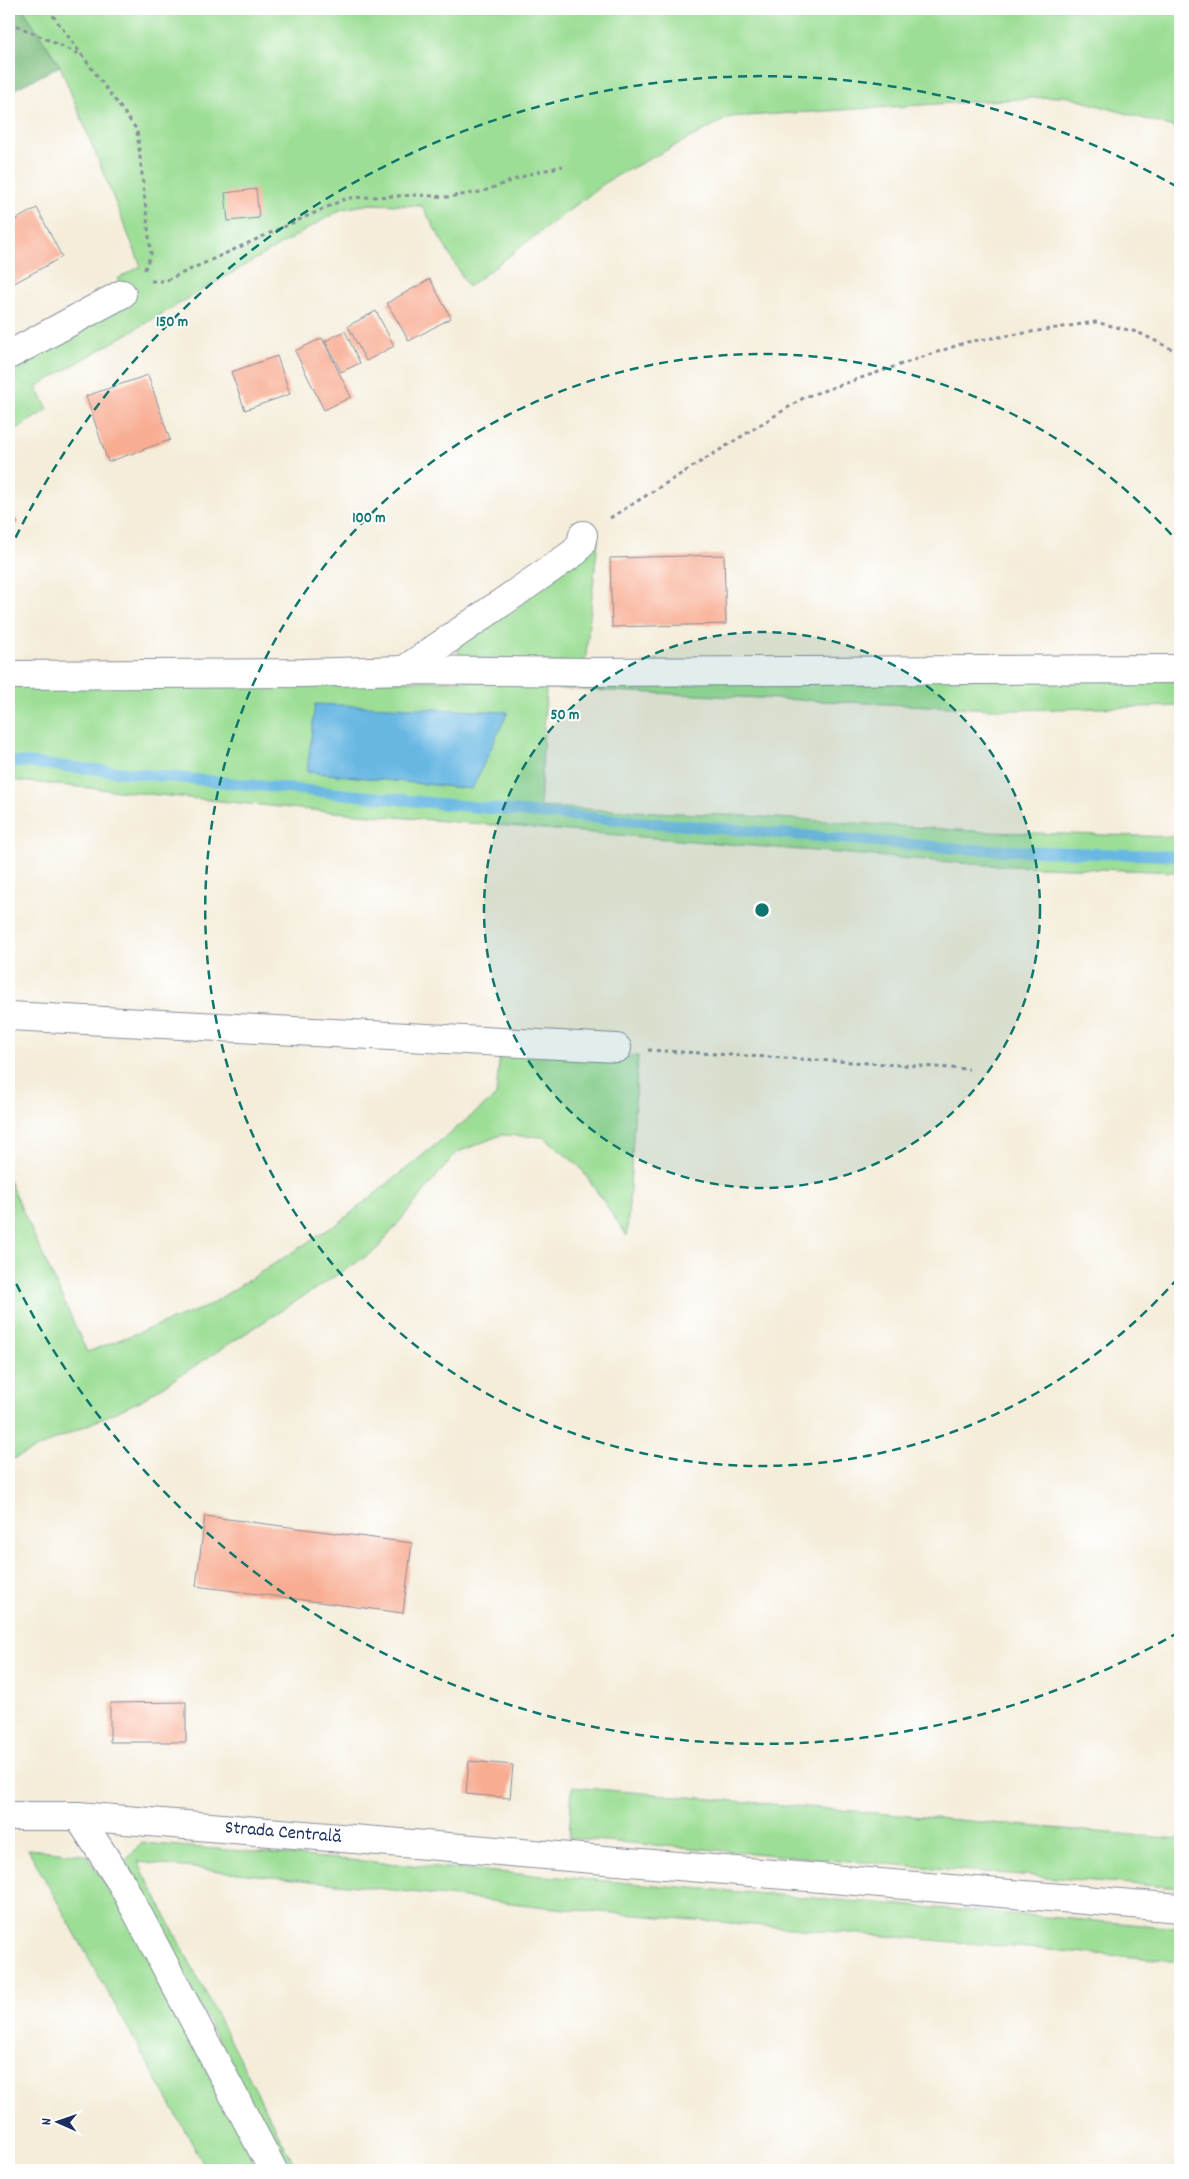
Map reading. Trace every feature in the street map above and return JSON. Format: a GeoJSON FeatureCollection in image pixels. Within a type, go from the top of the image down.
{"type":"FeatureCollection","features":[{"type":"Feature","properties":{"kind":"street"},"geometry":{"type":"LineString","coordinates":[[9,355],[131,288]]}},
{"type":"Feature","properties":{"kind":"street"},"geometry":{"type":"LineString","coordinates":[[404,670],[575,552],[583,535]]}},
{"type":"Feature","properties":{"kind":"street"},"geometry":{"type":"LineString","coordinates":[[9,675],[404,670],[598,672],[1180,669]]}},
{"type":"Feature","properties":{"kind":"street"},"geometry":{"type":"LineString","coordinates":[[9,1016],[617,1048]]}},
{"type":"Feature","properties":{"kind":"street","name":"Strada Centrală"},"geometry":{"type":"LineString","coordinates":[[9,1816],[78,1816],[1180,1908]]}},
{"type":"Feature","properties":{"kind":"street"},"geometry":{"type":"LineString","coordinates":[[78,1816],[122,1884],[273,2170]]}},
{"type":"Feature","properties":{"kind":"path"},"geometry":{"type":"LineString","coordinates":[[48,9],[137,130],[151,254],[131,288]]}},
{"type":"Feature","properties":{"kind":"path"},"geometry":{"type":"LineString","coordinates":[[9,22],[83,56]]}},
{"type":"Feature","properties":{"kind":"path"},"geometry":{"type":"LineString","coordinates":[[131,288],[165,281],[347,198],[419,195],[447,197],[482,192],[533,173],[564,166]]}},
{"type":"Feature","properties":{"kind":"path"},"geometry":{"type":"LineString","coordinates":[[583,535],[805,397],[967,342],[1095,322],[1137,332],[1180,353]]}},
{"type":"Feature","properties":{"kind":"path"},"geometry":{"type":"LineString","coordinates":[[617,1048],[969,1069]]}},
{"type":"Feature","properties":{"kind":"green space"},"geometry":{"type":"Polygon","coordinates":[[[9,9],[23,9],[60,66],[9,92],[9,9]]]}},
{"type":"Feature","properties":{"kind":"green space"},"geometry":{"type":"Polygon","coordinates":[[[23,9],[1180,9],[1180,129],[1065,96],[730,117],[609,180],[468,287],[422,206],[371,204],[342,209],[36,387],[48,409],[9,434],[9,364],[130,298],[117,279],[141,266],[60,66],[23,9]]]}},
{"type":"Feature","properties":{"kind":"green space"},"geometry":{"type":"Polygon","coordinates":[[[598,539],[585,664],[461,658],[457,649],[458,641],[598,539]]]}},
{"type":"Feature","properties":{"kind":"green space"},"geometry":{"type":"Polygon","coordinates":[[[1180,677],[1180,706],[1014,710],[546,688],[540,807],[749,816],[988,832],[1180,837],[1180,872],[986,865],[310,810],[9,780],[9,683],[1180,677]]]}},
{"type":"Feature","properties":{"kind":"green space"},"geometry":{"type":"Polygon","coordinates":[[[500,1052],[638,1056],[627,1236],[580,1167],[544,1137],[501,1135],[456,1153],[376,1250],[140,1401],[9,1461],[9,1181],[87,1352],[206,1307],[340,1222],[496,1096],[500,1052]]]}},
{"type":"Feature","properties":{"kind":"green space"},"geometry":{"type":"Polygon","coordinates":[[[572,1787],[1180,1839],[1180,1888],[569,1838],[572,1787]]]}},
{"type":"Feature","properties":{"kind":"green space"},"geometry":{"type":"Polygon","coordinates":[[[142,1843],[1180,1928],[1180,1961],[565,1909],[138,1862],[297,2170],[284,2170],[126,1860],[142,1843]]]}},
{"type":"Feature","properties":{"kind":"green space"},"geometry":{"type":"Polygon","coordinates":[[[28,1849],[86,1855],[143,1940],[257,2170],[207,2170],[28,1849]]]}},
{"type":"Feature","properties":{"kind":"water"},"geometry":{"type":"Polygon","coordinates":[[[315,704],[508,712],[472,789],[307,772],[315,704]]]}},
{"type":"Feature","properties":{"kind":"building"},"geometry":{"type":"Polygon","coordinates":[[[256,189],[259,218],[228,221],[225,193],[256,189]]]}},
{"type":"Feature","properties":{"kind":"building"},"geometry":{"type":"Polygon","coordinates":[[[37,208],[62,257],[9,286],[9,223],[37,208]]]}},
{"type":"Feature","properties":{"kind":"building"},"geometry":{"type":"Polygon","coordinates":[[[430,279],[451,318],[409,341],[387,303],[430,279]]]}},
{"type":"Feature","properties":{"kind":"building"},"geometry":{"type":"Polygon","coordinates":[[[376,311],[394,346],[366,361],[348,326],[376,311]]]}},
{"type":"Feature","properties":{"kind":"building"},"geometry":{"type":"Polygon","coordinates":[[[345,331],[360,363],[341,372],[325,341],[345,331]]]}},
{"type":"Feature","properties":{"kind":"building"},"geometry":{"type":"Polygon","coordinates":[[[322,338],[351,397],[324,410],[295,351],[322,338]]]}},
{"type":"Feature","properties":{"kind":"building"},"geometry":{"type":"Polygon","coordinates":[[[277,356],[290,394],[245,410],[231,372],[277,356]]]}},
{"type":"Feature","properties":{"kind":"building"},"geometry":{"type":"Polygon","coordinates":[[[148,375],[170,440],[108,462],[86,396],[148,375]]]}},
{"type":"Feature","properties":{"kind":"building"},"geometry":{"type":"Polygon","coordinates":[[[9,509],[18,523],[9,530],[9,509]]]}},
{"type":"Feature","properties":{"kind":"building"},"geometry":{"type":"Polygon","coordinates":[[[724,555],[726,624],[612,627],[610,558],[724,555]]]}},
{"type":"Feature","properties":{"kind":"building"},"geometry":{"type":"Polygon","coordinates":[[[205,1516],[412,1543],[403,1613],[196,1586],[205,1516]]]}},
{"type":"Feature","properties":{"kind":"building"},"geometry":{"type":"Polygon","coordinates":[[[186,1702],[186,1742],[110,1742],[110,1703],[186,1702]]]}},
{"type":"Feature","properties":{"kind":"building"},"geometry":{"type":"Polygon","coordinates":[[[469,1761],[513,1765],[510,1798],[466,1794],[469,1761]]]}},
{"type":"Feature","properties":{"kind":"waterway"},"geometry":{"type":"LineString","coordinates":[[9,761],[525,812],[963,849],[1180,856]]}}]}
